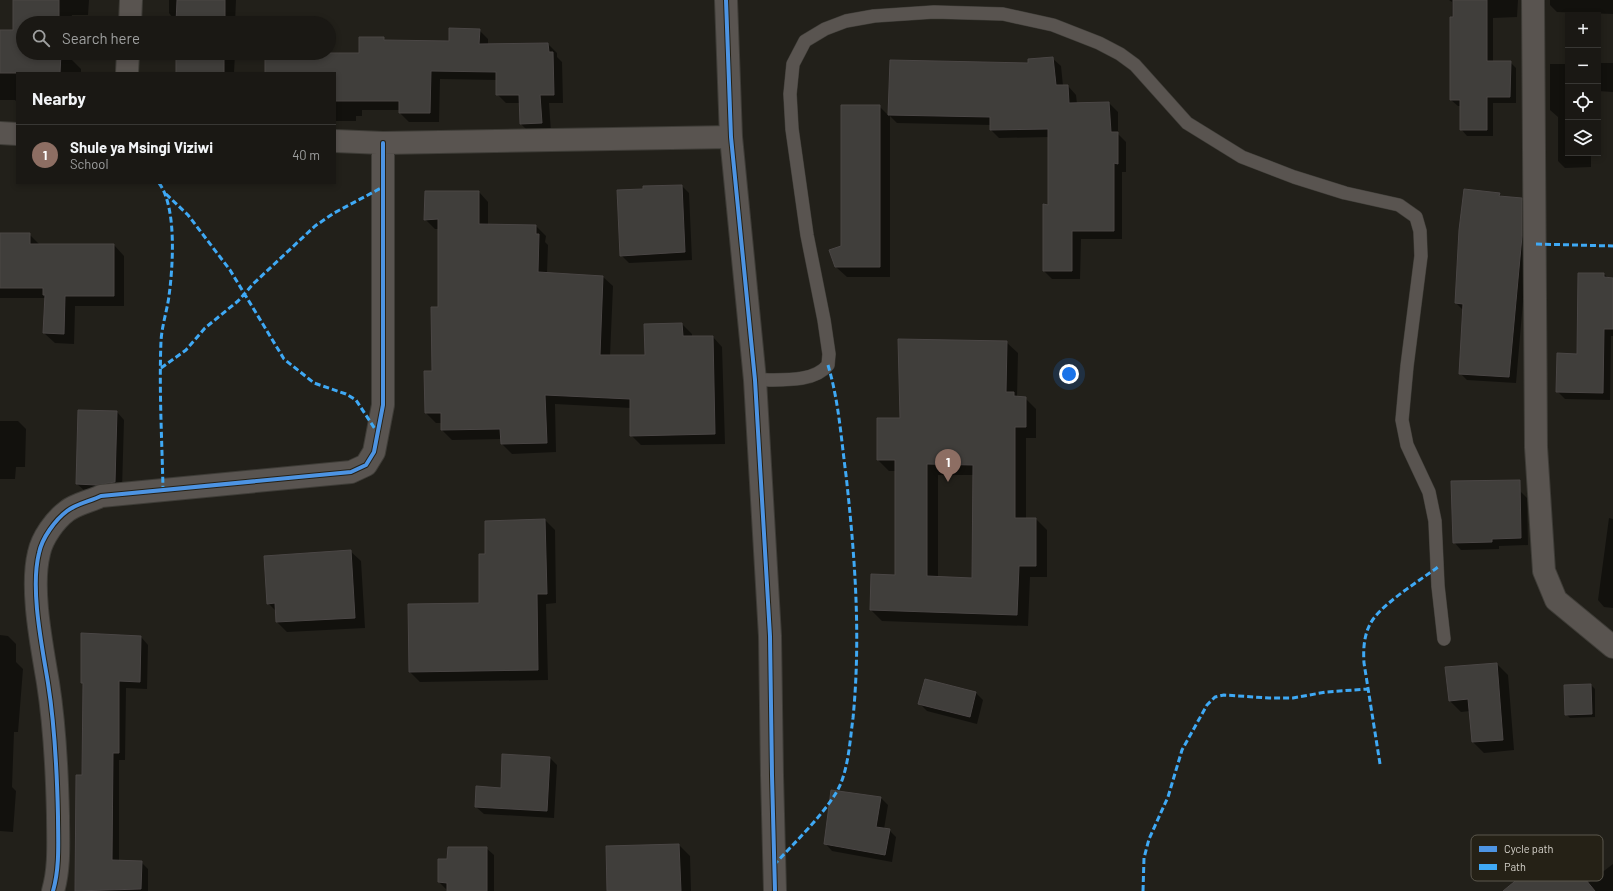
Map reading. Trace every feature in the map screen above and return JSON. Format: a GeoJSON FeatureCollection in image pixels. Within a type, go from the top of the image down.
{"type":"FeatureCollection","features":[{"type":"Feature","properties":{"kind":"street"},"geometry":{"type":"LineString","coordinates":[[130,16],[131,0]]}},
{"type":"Feature","properties":{"kind":"street"},"geometry":{"type":"LineString","coordinates":[[726,0],[731,136],[755,380],[770,636],[775,891]]}},
{"type":"Feature","properties":{"kind":"street"},"geometry":{"type":"LineString","coordinates":[[1534,0],[1536,447],[1544,571],[1556,600],[1613,647]]}},
{"type":"Feature","properties":{"kind":"street"},"geometry":{"type":"LineString","coordinates":[[127,72],[128,60]]}},
{"type":"Feature","properties":{"kind":"street"},"geometry":{"type":"LineString","coordinates":[[0,133],[16,134]]}},
{"type":"Feature","properties":{"kind":"street"},"geometry":{"type":"LineString","coordinates":[[336,141],[383,143],[731,136]]}},
{"type":"Feature","properties":{"kind":"street"},"geometry":{"type":"LineString","coordinates":[[53,891],[56,881],[58,842],[58,776],[49,690],[39,628],[36,578],[39,553],[47,535],[68,511],[101,496],[351,472],[366,465],[374,452],[383,405],[383,143]]}},
{"type":"Feature","properties":{"kind":"lane"},"geometry":{"type":"LineString","coordinates":[[755,380],[805,377],[819,373],[828,365],[829,354],[824,320],[804,219],[792,129],[790,94],[793,64],[805,41],[825,29],[846,22],[874,16],[919,13],[1003,14],[1053,25],[1120,54],[1145,75],[1187,123],[1242,157],[1294,177],[1345,193],[1399,205],[1416,217],[1420,231],[1421,256],[1407,366],[1402,420],[1407,445],[1429,492],[1435,527],[1438,586],[1444,639]]}},
{"type":"Feature","properties":{"kind":"building"},"geometry":{"type":"Polygon","coordinates":[[[13,0],[59,0],[59,16],[16,16],[16,60],[61,60],[60,72],[0,73],[0,30],[13,30],[13,0]]]}},
{"type":"Feature","properties":{"kind":"building"},"geometry":{"type":"Polygon","coordinates":[[[177,0],[225,0],[225,16],[176,16],[177,0]]]}},
{"type":"Feature","properties":{"kind":"building"},"geometry":{"type":"Polygon","coordinates":[[[1453,0],[1487,0],[1487,61],[1511,61],[1510,97],[1487,97],[1487,130],[1460,130],[1460,100],[1450,100],[1450,17],[1453,17],[1453,0]]]}},
{"type":"Feature","properties":{"kind":"building"},"geometry":{"type":"Polygon","coordinates":[[[449,28],[480,29],[479,44],[548,43],[549,52],[553,52],[554,95],[540,95],[542,123],[520,124],[519,95],[496,95],[496,72],[431,71],[430,113],[399,113],[399,101],[336,101],[336,72],[265,72],[265,60],[336,60],[336,53],[359,53],[359,37],[384,37],[384,40],[449,41],[449,28]]]}},
{"type":"Feature","properties":{"kind":"building"},"geometry":{"type":"Polygon","coordinates":[[[1053,57],[1056,85],[1068,85],[1069,103],[1109,102],[1111,132],[1118,132],[1118,164],[1114,163],[1114,231],[1072,231],[1072,271],[1043,271],[1043,204],[1048,205],[1048,129],[990,130],[990,117],[888,115],[890,60],[1028,63],[1028,59],[1053,57]]]}},
{"type":"Feature","properties":{"kind":"building"},"geometry":{"type":"Polygon","coordinates":[[[176,60],[224,60],[224,72],[176,72],[176,60]]]}},
{"type":"Feature","properties":{"kind":"building"},"geometry":{"type":"Polygon","coordinates":[[[841,105],[880,105],[880,267],[835,267],[829,250],[841,246],[841,105]]]}},
{"type":"Feature","properties":{"kind":"building"},"geometry":{"type":"Polygon","coordinates":[[[682,185],[685,252],[620,256],[617,190],[643,189],[643,186],[682,185]]]}},
{"type":"Feature","properties":{"kind":"building"},"geometry":{"type":"Polygon","coordinates":[[[1464,189],[1500,193],[1499,196],[1522,198],[1522,236],[1509,377],[1459,374],[1463,304],[1455,303],[1459,230],[1464,189]]]}},
{"type":"Feature","properties":{"kind":"building"},"geometry":{"type":"Polygon","coordinates":[[[425,191],[479,191],[479,224],[536,225],[536,234],[539,234],[538,272],[603,276],[600,355],[645,355],[644,324],[682,323],[683,336],[713,336],[715,434],[630,436],[630,399],[545,395],[547,443],[501,444],[500,429],[441,430],[441,413],[425,413],[424,371],[432,371],[431,307],[438,307],[438,219],[424,220],[425,191]]]}},
{"type":"Feature","properties":{"kind":"building"},"geometry":{"type":"Polygon","coordinates":[[[0,233],[30,233],[30,244],[114,244],[114,296],[65,296],[64,334],[43,333],[45,295],[43,295],[43,288],[0,288],[0,233]]]}},
{"type":"Feature","properties":{"kind":"building"},"geometry":{"type":"Polygon","coordinates":[[[1578,273],[1604,273],[1604,277],[1613,278],[1613,329],[1604,329],[1603,393],[1556,392],[1557,353],[1577,354],[1578,273]]]}},
{"type":"Feature","properties":{"kind":"building"},"geometry":{"type":"Polygon","coordinates":[[[898,339],[1007,341],[1006,392],[1014,392],[1014,396],[1026,397],[1026,427],[1015,427],[1015,518],[1036,518],[1036,566],[1019,566],[1017,615],[870,610],[871,574],[895,575],[895,460],[877,460],[877,418],[900,418],[898,339]],[[927,464],[927,576],[972,578],[973,465],[927,464]]]}},
{"type":"Feature","properties":{"kind":"building"},"geometry":{"type":"Polygon","coordinates":[[[78,410],[117,411],[115,482],[96,485],[76,484],[78,410]]]}},
{"type":"Feature","properties":{"kind":"building"},"geometry":{"type":"Polygon","coordinates":[[[1520,480],[1521,538],[1492,539],[1492,542],[1453,543],[1451,481],[1520,480]]]}},
{"type":"Feature","properties":{"kind":"building"},"geometry":{"type":"Polygon","coordinates":[[[545,519],[547,594],[537,594],[538,670],[409,672],[408,604],[479,603],[479,554],[485,554],[485,521],[545,519]]]}},
{"type":"Feature","properties":{"kind":"building"},"geometry":{"type":"Polygon","coordinates":[[[351,550],[355,618],[276,622],[275,603],[267,604],[264,556],[351,550]]]}},
{"type":"Feature","properties":{"kind":"building"},"geometry":{"type":"Polygon","coordinates":[[[81,633],[141,636],[140,682],[119,681],[119,753],[113,753],[112,860],[142,861],[141,889],[75,891],[76,775],[82,775],[83,683],[81,683],[81,633]]]}},
{"type":"Feature","properties":{"kind":"building"},"geometry":{"type":"Polygon","coordinates":[[[1497,663],[1503,740],[1472,742],[1468,699],[1449,701],[1445,667],[1497,663]]]}},
{"type":"Feature","properties":{"kind":"building"},"geometry":{"type":"Polygon","coordinates":[[[925,679],[976,692],[970,717],[918,704],[925,679]]]}},
{"type":"Feature","properties":{"kind":"building"},"geometry":{"type":"Polygon","coordinates":[[[1591,684],[1592,714],[1565,715],[1564,685],[1591,684]]]}},
{"type":"Feature","properties":{"kind":"building"},"geometry":{"type":"Polygon","coordinates":[[[502,754],[550,757],[547,811],[475,807],[476,786],[501,788],[502,754]]]}},
{"type":"Feature","properties":{"kind":"building"},"geometry":{"type":"Polygon","coordinates":[[[831,790],[881,797],[876,827],[890,829],[885,855],[824,844],[831,790]]]}},
{"type":"Feature","properties":{"kind":"building"},"geometry":{"type":"Polygon","coordinates":[[[679,844],[681,891],[607,891],[606,846],[679,844]]]}},
{"type":"Feature","properties":{"kind":"building"},"geometry":{"type":"Polygon","coordinates":[[[448,847],[487,847],[487,891],[447,891],[447,883],[438,882],[438,859],[447,859],[448,847]]]}},
{"type":"Feature","properties":{"kind":"building"},"geometry":{"type":"Polygon","coordinates":[[[1515,881],[1587,881],[1595,891],[1503,891],[1515,881]]]}},
{"type":"Feature","properties":{"kind":"marked path"},"geometry":{"type":"LineString","coordinates":[[160,184],[165,194],[169,207],[172,237],[170,284],[162,329],[160,359],[163,489]]}},
{"type":"Feature","properties":{"kind":"marked path"},"geometry":{"type":"LineString","coordinates":[[161,368],[186,350],[205,328],[238,301],[253,284],[315,226],[334,213],[383,187]]}},
{"type":"Feature","properties":{"kind":"marked path"},"geometry":{"type":"LineString","coordinates":[[166,194],[188,215],[230,270],[284,359],[314,383],[346,394],[356,400],[377,432]]}},
{"type":"Feature","properties":{"kind":"marked path"},"geometry":{"type":"LineString","coordinates":[[1536,244],[1613,246]]}},
{"type":"Feature","properties":{"kind":"marked path"},"geometry":{"type":"LineString","coordinates":[[774,865],[811,826],[836,793],[846,767],[853,718],[857,657],[854,566],[846,475],[839,420],[835,393],[828,365]]}},
{"type":"Feature","properties":{"kind":"marked path"},"geometry":{"type":"LineString","coordinates":[[1380,764],[1364,663],[1366,634],[1374,618],[1387,604],[1438,567]]}},
{"type":"Feature","properties":{"kind":"marked path"},"geometry":{"type":"LineString","coordinates":[[1143,891],[1144,858],[1149,839],[1168,797],[1182,750],[1207,705],[1215,697],[1224,695],[1293,698],[1326,692],[1368,689]]}},
{"type":"Feature","properties":{"kind":"cycle path"},"geometry":{"type":"LineString","coordinates":[[726,0],[731,137],[755,380],[770,636],[775,891]]}},
{"type":"Feature","properties":{"kind":"cycle path"},"geometry":{"type":"LineString","coordinates":[[53,891],[57,873],[58,854],[56,766],[54,733],[36,600],[37,567],[43,541],[54,524],[67,511],[75,506],[101,496],[351,472],[366,465],[374,452],[383,405],[383,143]]}},
{"type":"Feature","properties":{"kind":"place","name":"Shule ya Msingi Viziwi"},"geometry":{"type":"Point","coordinates":[948,482]}}]}
